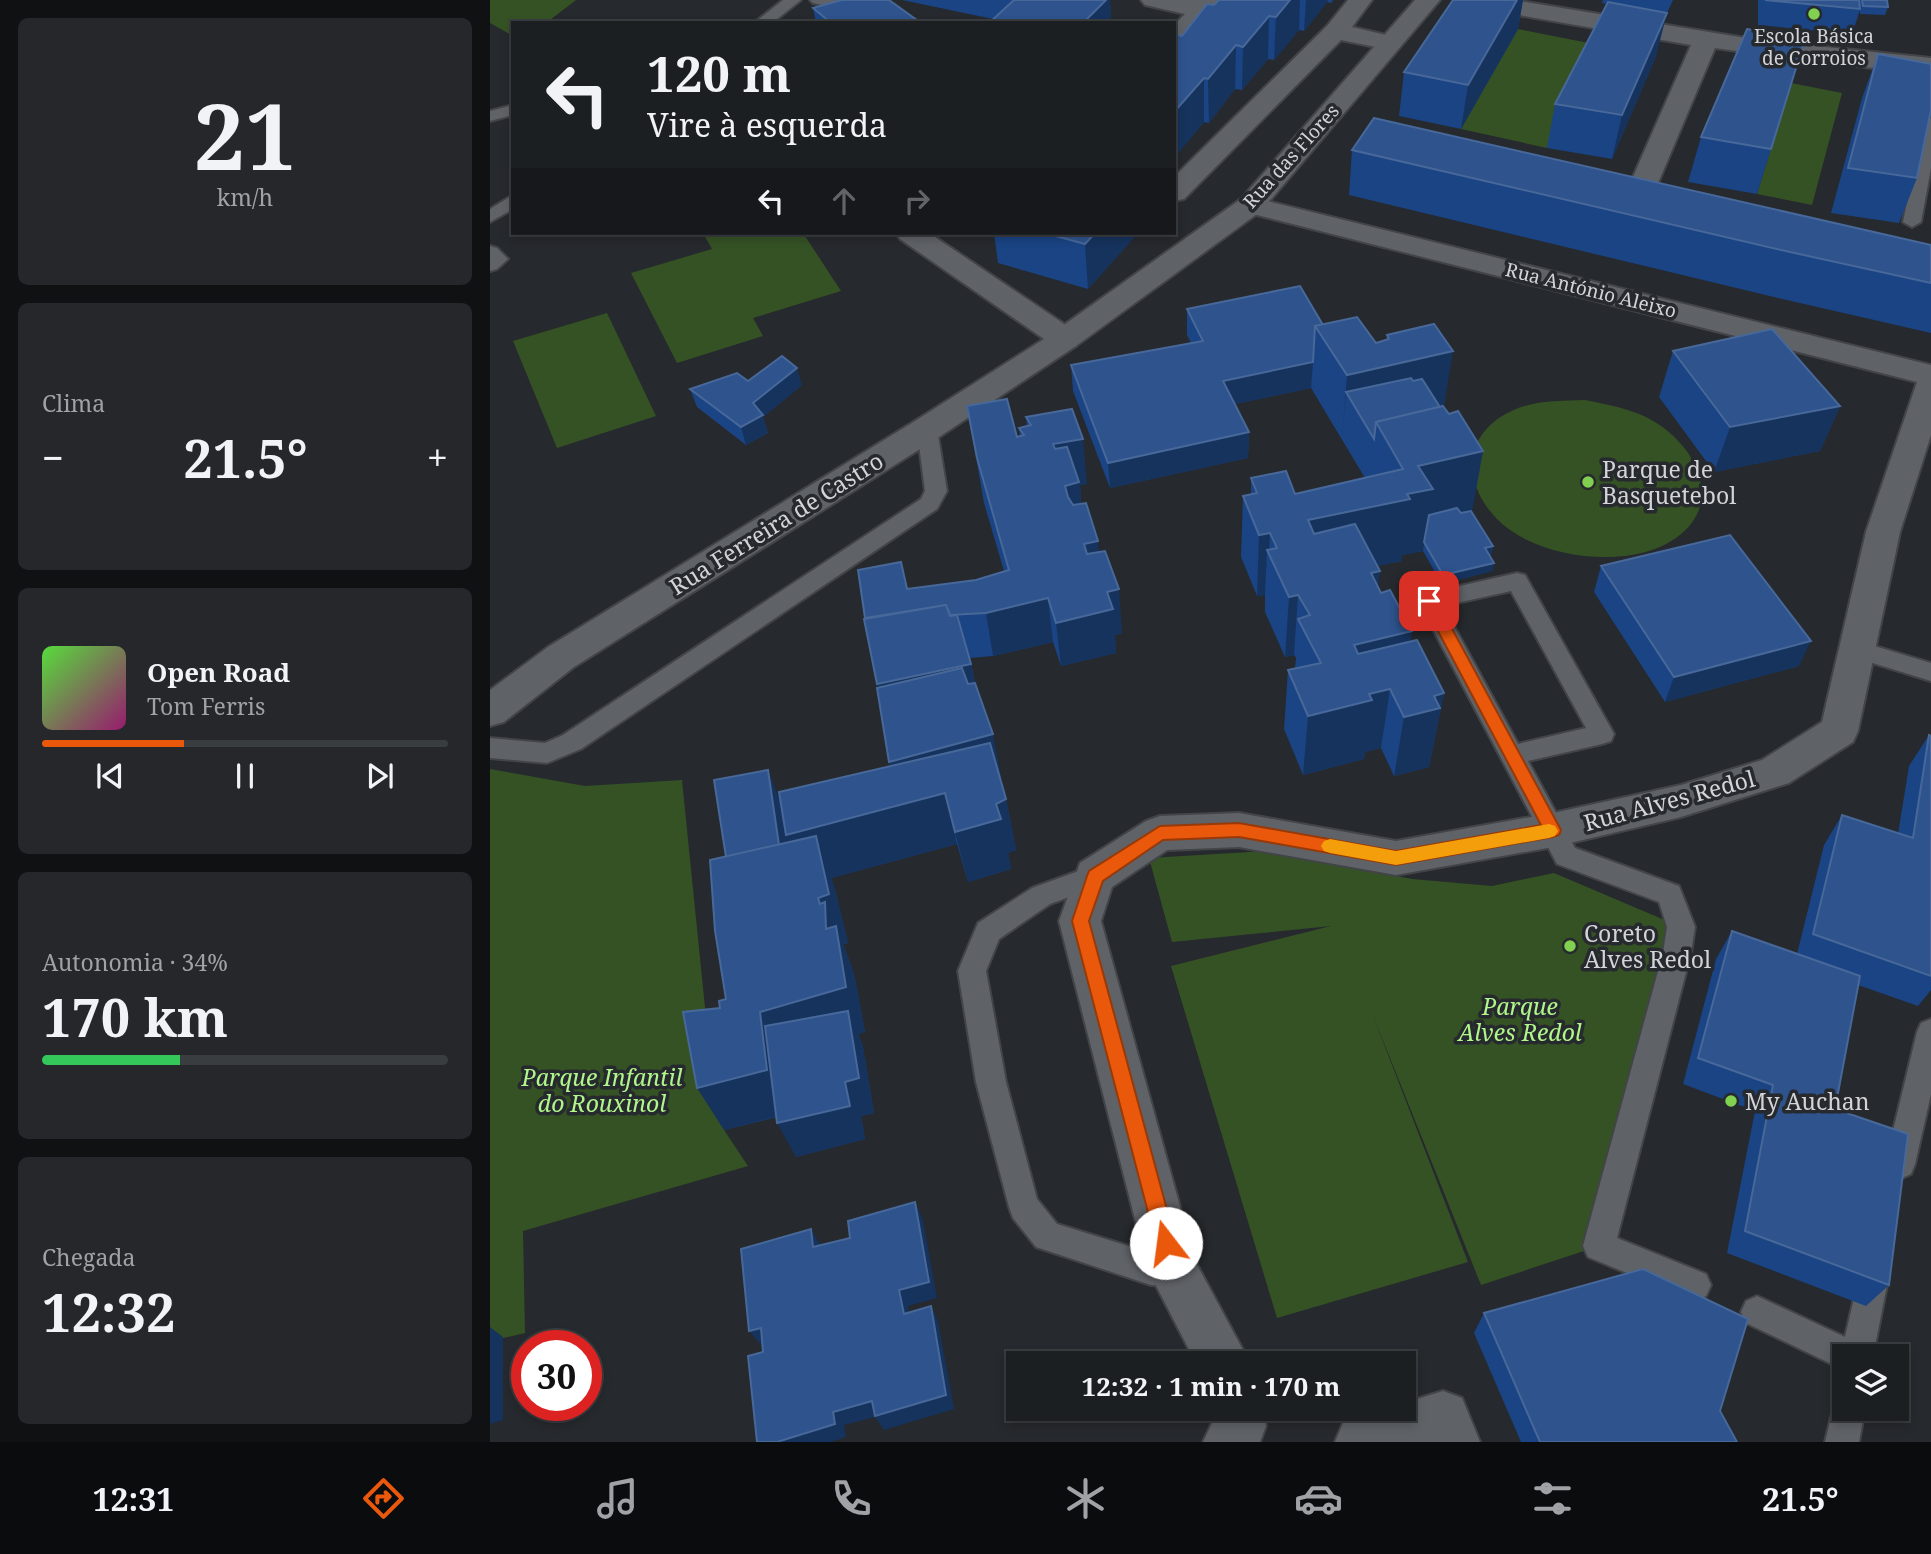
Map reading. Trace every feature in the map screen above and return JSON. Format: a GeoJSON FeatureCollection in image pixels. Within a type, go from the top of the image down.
{"type":"FeatureCollection","features":[{"type":"Feature","properties":{"kind":"street"},"geometry":{"type":"LineString","coordinates":[[1153,0],[1206,5]]}},
{"type":"Feature","properties":{"kind":"street"},"geometry":{"type":"LineString","coordinates":[[1176,191],[1336,31],[1360,0]]}},
{"type":"Feature","properties":{"kind":"street","name":"Rua das Flores"},"geometry":{"type":"LineString","coordinates":[[1065,340],[1251,205],[1428,0]]}},
{"type":"Feature","properties":{"kind":"street"},"geometry":{"type":"LineString","coordinates":[[1472,0],[1708,41],[1794,53],[1931,66]]}},
{"type":"Feature","properties":{"kind":"street"},"geometry":{"type":"LineString","coordinates":[[815,21],[831,1]]}},
{"type":"Feature","properties":{"kind":"street"},"geometry":{"type":"LineString","coordinates":[[1176,38],[1206,5]]}},
{"type":"Feature","properties":{"kind":"street"},"geometry":{"type":"LineString","coordinates":[[1336,31],[1390,43]]}},
{"type":"Feature","properties":{"kind":"street"},"geometry":{"type":"LineString","coordinates":[[1639,195],[1704,44],[1708,41]]}},
{"type":"Feature","properties":{"kind":"street","name":"Rua António Aleixo"},"geometry":{"type":"LineString","coordinates":[[1251,205],[1931,374]]}},
{"type":"Feature","properties":{"kind":"street"},"geometry":{"type":"LineString","coordinates":[[913,235],[1065,340]]}},
{"type":"Feature","properties":{"kind":"street","name":"Rua Ferreira de Castro"},"geometry":{"type":"LineString","coordinates":[[490,711],[561,657],[1065,340]]}},
{"type":"Feature","properties":{"kind":"street","name":"Rua Alves Redol"},"geometry":{"type":"LineString","coordinates":[[1096,876],[1160,833],[1239,830],[1396,858],[1553,830],[1681,801],[1775,772],[1839,731],[1883,533],[1931,385]]}},
{"type":"Feature","properties":{"kind":"street"},"geometry":{"type":"LineString","coordinates":[[1096,876],[1080,921],[1173,1270],[1217,1351]]}},
{"type":"Feature","properties":{"kind":"street"},"geometry":{"type":"LineString","coordinates":[[1230,1442],[1240,1426],[1239,1421]]}},
{"type":"Feature","properties":{"kind":"street"},"geometry":{"type":"LineString","coordinates":[[1363,1442],[1448,1429]]}},
{"type":"Feature","properties":{"kind":"lane"},"geometry":{"type":"LineString","coordinates":[[765,21],[793,0]]}},
{"type":"Feature","properties":{"kind":"lane"},"geometry":{"type":"LineString","coordinates":[[490,116],[511,111]]}},
{"type":"Feature","properties":{"kind":"lane"},"geometry":{"type":"LineString","coordinates":[[1912,222],[1931,123]]}},
{"type":"Feature","properties":{"kind":"lane"},"geometry":{"type":"LineString","coordinates":[[490,216],[511,201]]}},
{"type":"Feature","properties":{"kind":"lane"},"geometry":{"type":"LineString","coordinates":[[490,252],[499,259],[490,265]]}},
{"type":"Feature","properties":{"kind":"lane"},"geometry":{"type":"LineString","coordinates":[[490,748],[547,753],[572,742],[929,504],[936,491],[927,429]]}},
{"type":"Feature","properties":{"kind":"lane"},"geometry":{"type":"LineString","coordinates":[[1512,755],[1602,734],[1517,581],[1429,601],[1566,856],[1670,894],[1681,927],[1677,953],[1599,1246],[1695,1285]]}},
{"type":"Feature","properties":{"kind":"lane"},"geometry":{"type":"LineString","coordinates":[[1858,650],[1931,672]]}},
{"type":"Feature","properties":{"kind":"lane"},"geometry":{"type":"LineString","coordinates":[[1096,876],[1041,896],[988,931],[972,971],[991,1082],[1024,1208],[1047,1236],[1151,1269],[1173,1270]]}},
{"type":"Feature","properties":{"kind":"lane"},"geometry":{"type":"LineString","coordinates":[[1894,1189],[1931,1032]]}},
{"type":"Feature","properties":{"kind":"lane"},"geometry":{"type":"LineString","coordinates":[[1859,1344],[1878,1254]]}},
{"type":"Feature","properties":{"kind":"lane"},"geometry":{"type":"LineString","coordinates":[[1757,1312],[1832,1347]]}},
{"type":"Feature","properties":{"kind":"lane"},"geometry":{"type":"LineString","coordinates":[[1842,1442],[1846,1421]]}},
{"type":"Feature","properties":{"kind":"green space"},"geometry":{"type":"Polygon","coordinates":[[[490,0],[576,0],[549,21],[511,21],[511,35],[490,23],[490,0]]]}},
{"type":"Feature","properties":{"kind":"green space"},"geometry":{"type":"Polygon","coordinates":[[[1518,29],[1599,45],[1547,148],[1461,129],[1518,29]]]}},
{"type":"Feature","properties":{"kind":"green space"},"geometry":{"type":"Polygon","coordinates":[[[1791,83],[1842,93],[1812,205],[1757,194],[1791,83]]]}},
{"type":"Feature","properties":{"kind":"green space"},"geometry":{"type":"Polygon","coordinates":[[[704,235],[804,235],[841,291],[753,318],[763,336],[677,363],[631,273],[712,249],[704,235]]]}},
{"type":"Feature","properties":{"kind":"green space"},"geometry":{"type":"Polygon","coordinates":[[[607,313],[656,416],[557,448],[513,341],[607,313]]]}},
{"type":"Feature","properties":{"kind":"green space","name":"Parque de Basquetebol"},"geometry":{"type":"Polygon","coordinates":[[[1585,400],[1630,411],[1655,422],[1683,446],[1693,461],[1700,477],[1702,493],[1699,509],[1691,524],[1676,538],[1657,548],[1634,555],[1584,556],[1559,551],[1514,533],[1497,519],[1485,504],[1477,489],[1473,458],[1477,443],[1485,430],[1498,418],[1524,406],[1585,400]]]}},
{"type":"Feature","properties":{"kind":"green space","name":"Parque Infantil do Rouxinol"},"geometry":{"type":"Polygon","coordinates":[[[490,769],[585,786],[682,780],[710,1057],[724,1130],[748,1166],[523,1231],[525,1330],[511,1330],[511,1336],[490,1341],[490,769]]]}},
{"type":"Feature","properties":{"kind":"green space","name":"Parque Alves Redol"},"geometry":{"type":"Polygon","coordinates":[[[1267,851],[1412,879],[1492,886],[1554,873],[1681,927],[1599,1246],[1481,1285],[1372,1013],[1468,1262],[1277,1318],[1171,966],[1331,926],[1172,942],[1149,858],[1267,851]]]}},
{"type":"Feature","properties":{"kind":"building"},"geometry":{"type":"Polygon","coordinates":[[[842,0],[889,0],[918,21],[829,21],[813,8],[842,0]]]}},
{"type":"Feature","properties":{"kind":"building"},"geometry":{"type":"Polygon","coordinates":[[[1014,0],[1106,0],[1085,21],[991,21],[1014,0]]]}},
{"type":"Feature","properties":{"kind":"building"},"geometry":{"type":"Polygon","coordinates":[[[1219,0],[1290,0],[1276,17],[1269,16],[1243,47],[1236,45],[1208,79],[1204,78],[1176,110],[1176,34],[1182,36],[1207,4],[1214,5],[1219,0]]]}},
{"type":"Feature","properties":{"kind":"building"},"geometry":{"type":"Polygon","coordinates":[[[1453,0],[1517,0],[1468,85],[1404,72],[1453,0]]]}},
{"type":"Feature","properties":{"kind":"building"},"geometry":{"type":"Polygon","coordinates":[[[1765,0],[1859,0],[1860,9],[1765,0]]]}},
{"type":"Feature","properties":{"kind":"building"},"geometry":{"type":"Polygon","coordinates":[[[1862,0],[1887,0],[1888,7],[1863,6],[1862,0]]]}},
{"type":"Feature","properties":{"kind":"building"},"geometry":{"type":"Polygon","coordinates":[[[1608,2],[1667,13],[1622,115],[1555,104],[1608,2]]]}},
{"type":"Feature","properties":{"kind":"building"},"geometry":{"type":"Polygon","coordinates":[[[1747,29],[1805,39],[1771,149],[1701,137],[1747,29]]]}},
{"type":"Feature","properties":{"kind":"building"},"geometry":{"type":"Polygon","coordinates":[[[1878,54],[1931,64],[1931,110],[1917,178],[1848,168],[1878,54]]]}},
{"type":"Feature","properties":{"kind":"building"},"geometry":{"type":"Polygon","coordinates":[[[1374,118],[1931,245],[1931,283],[1352,150],[1374,118]]]}},
{"type":"Feature","properties":{"kind":"building"},"geometry":{"type":"Polygon","coordinates":[[[1052,235],[1093,235],[1085,244],[1052,235]]]}},
{"type":"Feature","properties":{"kind":"building"},"geometry":{"type":"Polygon","coordinates":[[[1300,286],[1323,325],[1315,326],[1313,362],[1223,381],[1249,432],[1108,463],[1071,365],[1203,341],[1187,309],[1300,286]]]}},
{"type":"Feature","properties":{"kind":"building"},"geometry":{"type":"Polygon","coordinates":[[[1357,317],[1376,343],[1389,339],[1387,335],[1434,324],[1453,351],[1347,375],[1315,326],[1357,317]]]}},
{"type":"Feature","properties":{"kind":"building"},"geometry":{"type":"Polygon","coordinates":[[[1772,329],[1840,406],[1730,427],[1673,351],[1772,329]]]}},
{"type":"Feature","properties":{"kind":"building"},"geometry":{"type":"Polygon","coordinates":[[[782,356],[797,368],[753,403],[763,415],[741,427],[690,389],[737,373],[748,381],[782,356]]]}},
{"type":"Feature","properties":{"kind":"building"},"geometry":{"type":"Polygon","coordinates":[[[1411,378],[1413,381],[1422,379],[1440,407],[1376,422],[1374,439],[1346,392],[1411,378]]]}},
{"type":"Feature","properties":{"kind":"building"},"geometry":{"type":"Polygon","coordinates":[[[1007,399],[1017,437],[1024,435],[1019,428],[1031,425],[1026,417],[1072,409],[1083,439],[1053,444],[1055,449],[1067,447],[1079,482],[1065,486],[1068,497],[1073,505],[1086,503],[1098,541],[1084,544],[1087,554],[1105,551],[1119,589],[1107,592],[1113,609],[1056,623],[1048,598],[986,613],[950,615],[946,605],[865,618],[858,570],[901,562],[907,589],[976,580],[1009,570],[977,458],[967,406],[1007,399]]]}},
{"type":"Feature","properties":{"kind":"building"},"geometry":{"type":"Polygon","coordinates":[[[1443,406],[1449,414],[1458,411],[1483,451],[1418,466],[1433,489],[1407,494],[1410,499],[1308,520],[1314,534],[1355,524],[1380,571],[1371,573],[1381,593],[1390,590],[1412,631],[1354,645],[1358,654],[1417,640],[1444,693],[1434,696],[1440,708],[1404,717],[1390,689],[1369,694],[1372,700],[1308,716],[1288,670],[1321,663],[1298,619],[1310,615],[1298,595],[1289,597],[1267,550],[1277,548],[1270,533],[1259,535],[1243,496],[1257,493],[1251,478],[1286,471],[1295,494],[1403,469],[1376,422],[1443,406]]]}},
{"type":"Feature","properties":{"kind":"building"},"geometry":{"type":"Polygon","coordinates":[[[1457,508],[1461,513],[1471,511],[1493,546],[1485,548],[1494,563],[1443,575],[1424,542],[1429,515],[1457,508]]]}},
{"type":"Feature","properties":{"kind":"building"},"geometry":{"type":"Polygon","coordinates":[[[1730,535],[1811,641],[1674,677],[1601,566],[1730,535]]]}},
{"type":"Feature","properties":{"kind":"building"},"geometry":{"type":"Polygon","coordinates":[[[946,605],[950,616],[957,615],[971,664],[877,684],[864,619],[946,605]]]}},
{"type":"Feature","properties":{"kind":"building"},"geometry":{"type":"Polygon","coordinates":[[[962,668],[968,684],[975,683],[993,734],[889,762],[877,688],[962,668]]]}},
{"type":"Feature","properties":{"kind":"building"},"geometry":{"type":"Polygon","coordinates":[[[1929,735],[1931,976],[1813,934],[1842,815],[1913,838],[1929,735]]]}},
{"type":"Feature","properties":{"kind":"building"},"geometry":{"type":"Polygon","coordinates":[[[990,743],[1006,799],[996,804],[1001,819],[955,832],[945,793],[786,835],[779,792],[990,743]]]}},
{"type":"Feature","properties":{"kind":"building"},"geometry":{"type":"Polygon","coordinates":[[[768,770],[779,845],[726,857],[714,780],[768,770]]]}},
{"type":"Feature","properties":{"kind":"building"},"geometry":{"type":"Polygon","coordinates":[[[816,836],[829,894],[818,898],[820,904],[825,902],[826,929],[836,926],[846,987],[760,1012],[767,1070],[697,1088],[683,1012],[720,1008],[719,1001],[726,999],[715,931],[710,860],[816,836]]]}},
{"type":"Feature","properties":{"kind":"building"},"geometry":{"type":"Polygon","coordinates":[[[1732,931],[1860,976],[1835,1109],[1908,1134],[1889,1285],[1745,1231],[1773,1085],[1698,1058],[1732,931]]]}},
{"type":"Feature","properties":{"kind":"building"},"geometry":{"type":"Polygon","coordinates":[[[848,1011],[859,1078],[845,1082],[850,1106],[777,1123],[765,1026],[848,1011]]]}},
{"type":"Feature","properties":{"kind":"building"},"geometry":{"type":"Polygon","coordinates":[[[915,1202],[929,1282],[899,1290],[904,1314],[931,1306],[946,1395],[875,1416],[872,1401],[833,1412],[835,1424],[777,1442],[757,1442],[748,1356],[763,1352],[761,1328],[749,1331],[741,1249],[811,1229],[813,1247],[850,1238],[848,1221],[915,1202]]]}},
{"type":"Feature","properties":{"kind":"building"},"geometry":{"type":"Polygon","coordinates":[[[1643,1269],[1748,1319],[1720,1411],[1737,1442],[1540,1442],[1484,1313],[1643,1269]]]}},
{"type":"Feature","properties":{"kind":"slow traffic"},"geometry":{"type":"LineString","coordinates":[[1330,846],[1396,858],[1549,831]]}},
{"type":"Feature","properties":{"kind":"place","name":"Escola Básica de Corroios"},"geometry":{"type":"Point","coordinates":[1814,14]}},
{"type":"Feature","properties":{"kind":"place","name":"Parque de Basquetebol"},"geometry":{"type":"Point","coordinates":[1588,482]}},
{"type":"Feature","properties":{"kind":"place","name":"Coreto Alves Redol"},"geometry":{"type":"Point","coordinates":[1570,946]}},
{"type":"Feature","properties":{"kind":"place","name":"My Auchan"},"geometry":{"type":"Point","coordinates":[1731,1101]}},
{"type":"Feature","properties":{"kind":"route"},"geometry":{"type":"LineString","coordinates":[[1166,1243],[1080,921],[1096,876],[1160,833],[1239,830],[1396,858],[1553,830],[1429,601]]}}]}
